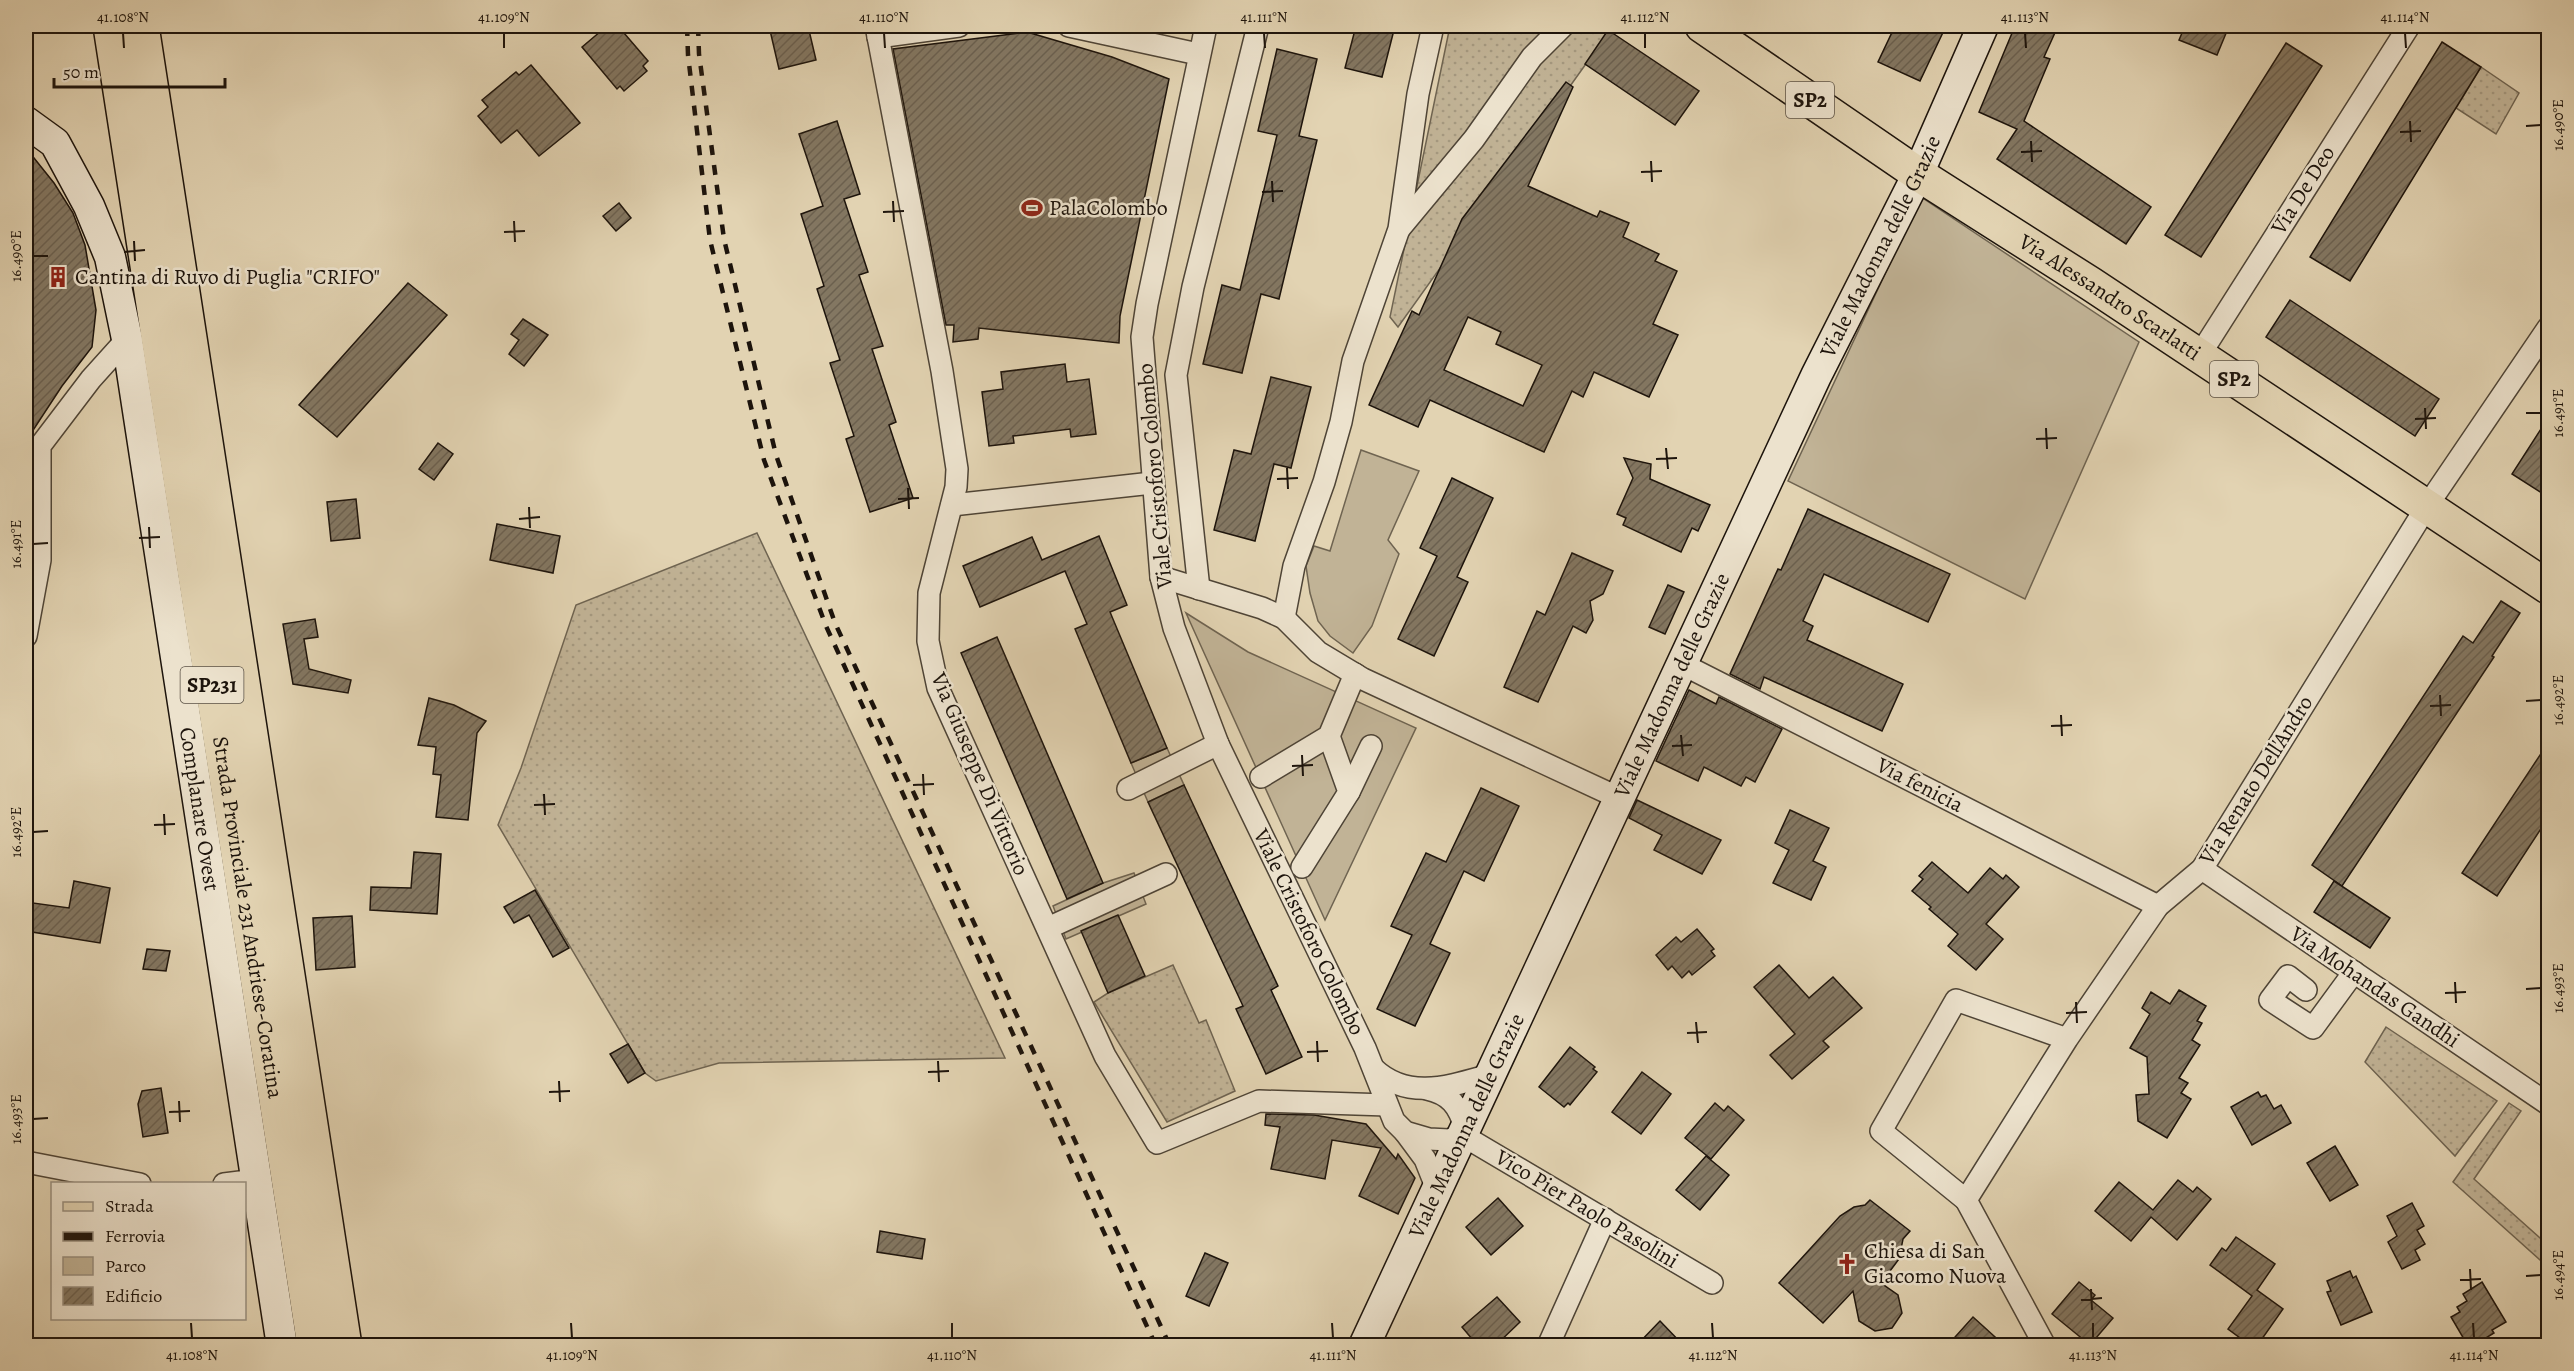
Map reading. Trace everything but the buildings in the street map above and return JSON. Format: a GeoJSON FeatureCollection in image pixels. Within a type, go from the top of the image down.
{"type":"FeatureCollection","features":[{"type":"Feature","properties":{"kind":"main road","name":"Strada Provinciale 231 Andriese-Coratina"},"geometry":{"type":"LineString","coordinates":[[110,26],[314,1346]]}},
{"type":"Feature","properties":{"kind":"main road","name":"Strada Provinciale 231 Andriese-Coratina"},"geometry":{"type":"LineString","coordinates":[[142,26],[345,1346]]}},
{"type":"Feature","properties":{"kind":"main road","name":"Via Alessandro Scarlatti"},"geometry":{"type":"LineString","coordinates":[[1702,26],[1917,174],[2199,356],[2548,587]]}},
{"type":"Feature","properties":{"kind":"street"},"geometry":{"type":"LineString","coordinates":[[877,31],[958,26]]}},
{"type":"Feature","properties":{"kind":"street"},"geometry":{"type":"LineString","coordinates":[[1069,26],[1198,54]]}},
{"type":"Feature","properties":{"kind":"street","name":"Viale Cristoforo Colombo"},"geometry":{"type":"LineString","coordinates":[[1206,26],[1198,54],[1142,337],[1161,577],[1174,628],[1218,744],[1374,1069],[1394,1121],[1425,1159],[1437,1189]]}},
{"type":"Feature","properties":{"kind":"street"},"geometry":{"type":"LineString","coordinates":[[1199,589],[1176,375],[1193,287],[1258,26]]}},
{"type":"Feature","properties":{"kind":"street"},"geometry":{"type":"LineString","coordinates":[[1284,618],[1294,566],[1324,482],[1341,422],[1353,362],[1399,229],[1418,94],[1433,26]]}},
{"type":"Feature","properties":{"kind":"street"},"geometry":{"type":"LineString","coordinates":[[1399,229],[1474,138],[1532,57],[1563,26]]}},
{"type":"Feature","properties":{"kind":"street","name":"Viale Madonna delle Grazie"},"geometry":{"type":"LineString","coordinates":[[1364,1346],[1816,376],[1917,174],[1983,26]]}},
{"type":"Feature","properties":{"kind":"street","name":"Via De Deo"},"geometry":{"type":"LineString","coordinates":[[2199,356],[2409,26]]}},
{"type":"Feature","properties":{"kind":"street","name":"Via Giuseppe Di Vittorio"},"geometry":{"type":"LineString","coordinates":[[877,31],[942,371],[957,469],[952,505],[928,592],[928,640],[933,668],[938,688],[1105,1056],[1157,1143],[1259,1101],[1388,1105]]}},
{"type":"Feature","properties":{"kind":"street","name":"Complanare Ovest"},"geometry":{"type":"LineString","coordinates":[[26,122],[55,143],[89,206],[110,257],[127,339],[282,1346]]}},
{"type":"Feature","properties":{"kind":"street","name":"Via Renato Dell'Andro"},"geometry":{"type":"LineString","coordinates":[[1966,1200],[2067,1039],[2158,906],[2202,869],[2427,506],[2548,328]]}},
{"type":"Feature","properties":{"kind":"street"},"geometry":{"type":"LineString","coordinates":[[26,636],[40,560],[40,446],[91,379],[127,339]]}},
{"type":"Feature","properties":{"kind":"street"},"geometry":{"type":"LineString","coordinates":[[952,505],[1152,483]]}},
{"type":"Feature","properties":{"kind":"street"},"geometry":{"type":"LineString","coordinates":[[1161,577],[1262,608],[1284,618],[1318,652],[1355,674],[1619,798]]}},
{"type":"Feature","properties":{"kind":"street","name":"Via fenicia"},"geometry":{"type":"LineString","coordinates":[[1682,664],[2158,906]]}},
{"type":"Feature","properties":{"kind":"street"},"geometry":{"type":"LineString","coordinates":[[1261,777],[1329,736],[1355,674]]}},
{"type":"Feature","properties":{"kind":"street"},"geometry":{"type":"LineString","coordinates":[[1329,736],[1349,792]]}},
{"type":"Feature","properties":{"kind":"street"},"geometry":{"type":"LineString","coordinates":[[1128,789],[1218,744]]}},
{"type":"Feature","properties":{"kind":"street"},"geometry":{"type":"LineString","coordinates":[[1302,867],[1349,792],[1371,746]]}},
{"type":"Feature","properties":{"kind":"street","name":"Via Mohandas Gandhi"},"geometry":{"type":"LineString","coordinates":[[2202,869],[2548,1104]]}},
{"type":"Feature","properties":{"kind":"street"},"geometry":{"type":"LineString","coordinates":[[1048,928],[1166,874]]}},
{"type":"Feature","properties":{"kind":"street"},"geometry":{"type":"LineString","coordinates":[[2306,990],[2288,976],[2270,1000],[2313,1028],[2354,972]]}},
{"type":"Feature","properties":{"kind":"street"},"geometry":{"type":"LineString","coordinates":[[2045,1346],[1966,1200],[1881,1131],[1956,1000],[2067,1039]]}},
{"type":"Feature","properties":{"kind":"street"},"geometry":{"type":"LineString","coordinates":[[1374,1069],[1385,1080],[1402,1087],[1439,1092],[1453,1100],[1461,1113],[1464,1132],[1449,1140],[1429,1139],[1405,1132]]}},
{"type":"Feature","properties":{"kind":"street"},"geometry":{"type":"LineString","coordinates":[[1426,1089],[1490,1075]]}},
{"type":"Feature","properties":{"kind":"street","name":"Vico Pier Paolo Pasolini"},"geometry":{"type":"LineString","coordinates":[[1464,1132],[1712,1283]]}},
{"type":"Feature","properties":{"kind":"street"},"geometry":{"type":"LineString","coordinates":[[26,1162],[130,1182]]}},
{"type":"Feature","properties":{"kind":"street"},"geometry":{"type":"LineString","coordinates":[[240,1182],[256,1180]]}},
{"type":"Feature","properties":{"kind":"street"},"geometry":{"type":"LineString","coordinates":[[1548,1346],[1605,1219]]}},
{"type":"Feature","properties":{"kind":"green space"},"geometry":{"type":"Polygon","coordinates":[[[1450,26],[1613,26],[1398,327],[1390,317],[1450,26]]]}},
{"type":"Feature","properties":{"kind":"green space"},"geometry":{"type":"Polygon","coordinates":[[[2481,67],[2519,93],[2496,134],[2456,108],[2481,67]]]}},
{"type":"Feature","properties":{"kind":"green space"},"geometry":{"type":"Polygon","coordinates":[[[1921,197],[2139,342],[2025,599],[1788,481],[1921,197]]]}},
{"type":"Feature","properties":{"kind":"green space"},"geometry":{"type":"Polygon","coordinates":[[[1361,450],[1419,471],[1388,540],[1399,554],[1372,626],[1353,653],[1330,636],[1318,621],[1310,593],[1306,566],[1314,546],[1330,551],[1361,450]]]}},
{"type":"Feature","properties":{"kind":"green space"},"geometry":{"type":"Polygon","coordinates":[[[757,533],[1005,1058],[719,1063],[656,1081],[645,1073],[498,825],[521,768],[576,605],[757,533]]]}},
{"type":"Feature","properties":{"kind":"green space"},"geometry":{"type":"Polygon","coordinates":[[[1186,613],[1248,652],[1416,728],[1325,920],[1186,613]]]}},
{"type":"Feature","properties":{"kind":"green space"},"geometry":{"type":"Polygon","coordinates":[[[1167,748],[1184,785],[1148,802],[1131,763],[1167,748]]]}},
{"type":"Feature","properties":{"kind":"green space"},"geometry":{"type":"Polygon","coordinates":[[[1134,873],[1146,904],[1066,939],[1053,906],[1103,883],[1134,873]]]}},
{"type":"Feature","properties":{"kind":"green space"},"geometry":{"type":"Polygon","coordinates":[[[1173,965],[1199,1023],[1206,1020],[1235,1091],[1167,1122],[1094,1002],[1108,993],[1173,965]]]}},
{"type":"Feature","properties":{"kind":"green space"},"geometry":{"type":"Polygon","coordinates":[[[2386,1027],[2497,1101],[2455,1156],[2365,1062],[2386,1027]]]}},
{"type":"Feature","properties":{"kind":"green space"},"geometry":{"type":"Polygon","coordinates":[[[2509,1103],[2521,1111],[2474,1179],[2548,1245],[2548,1267],[2453,1182],[2509,1103]]]}},
{"type":"Feature","properties":{"kind":"railway"},"geometry":{"type":"LineString","coordinates":[[687,26],[688,55],[710,240],[764,460],[826,626],[1156,1346]]}},
{"type":"Feature","properties":{"kind":"railway"},"geometry":{"type":"LineString","coordinates":[[698,26],[699,54],[724,239],[776,455],[835,623],[1170,1346]]}},
{"type":"Feature","properties":{"kind":"place","name":"PalaColombo"},"geometry":{"type":"Point","coordinates":[1032,208]}},
{"type":"Feature","properties":{"kind":"place","name":"Cantina di Ruvo di Puglia \"CRIFO\""},"geometry":{"type":"Point","coordinates":[58,277]}},
{"type":"Feature","properties":{"kind":"place","name":"Chiesa di San Giacomo Nuova"},"geometry":{"type":"Point","coordinates":[1847,1264]}}]}
